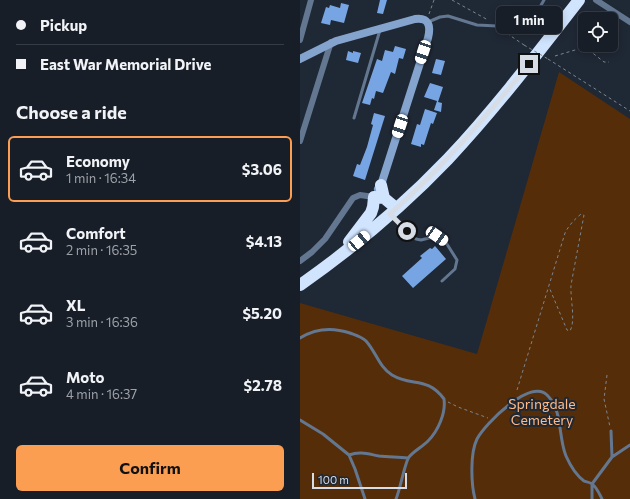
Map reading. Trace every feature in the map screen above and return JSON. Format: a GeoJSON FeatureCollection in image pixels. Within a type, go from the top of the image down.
{"type":"FeatureCollection","features":[{"type":"Feature","properties":{"kind":"highway"},"geometry":{"type":"LineString","coordinates":[[300,285],[359,241],[434,172],[477,127],[579,0]]}},
{"type":"Feature","properties":{"kind":"highway"},"geometry":{"type":"LineString","coordinates":[[317,273],[362,227],[379,197],[381,185]]}},
{"type":"Feature","properties":{"kind":"highway"},"geometry":{"type":"LineString","coordinates":[[379,197],[393,211]]}},
{"type":"Feature","properties":{"kind":"street"},"geometry":{"type":"LineString","coordinates":[[300,40],[311,0]]}},
{"type":"Feature","properties":{"kind":"street"},"geometry":{"type":"LineString","coordinates":[[596,0],[630,22]]}},
{"type":"Feature","properties":{"kind":"street"},"geometry":{"type":"LineString","coordinates":[[300,59],[331,42],[415,19],[422,18],[427,21],[430,28],[429,34],[381,185]]}},
{"type":"Feature","properties":{"kind":"street"},"geometry":{"type":"LineString","coordinates":[[300,141],[331,42]]}},
{"type":"Feature","properties":{"kind":"street"},"geometry":{"type":"LineString","coordinates":[[300,261],[325,239],[353,198],[360,195],[379,197]]}},
{"type":"Feature","properties":{"kind":"lane"},"geometry":{"type":"LineString","coordinates":[[427,21],[448,16],[477,25],[497,26],[528,19],[540,7],[544,0]]}},
{"type":"Feature","properties":{"kind":"lane"},"geometry":{"type":"LineString","coordinates":[[354,118],[381,28]]}},
{"type":"Feature","properties":{"kind":"lane"},"geometry":{"type":"LineString","coordinates":[[393,211],[416,239],[421,240],[437,236],[445,241],[457,260],[454,269],[442,281]]}},
{"type":"Feature","properties":{"kind":"lane"},"geometry":{"type":"LineString","coordinates":[[300,338],[315,331],[325,329],[336,329],[356,335],[366,341],[390,374],[401,379],[426,384],[434,388],[444,399],[444,410],[435,431],[429,440],[408,458],[396,499]]}},
{"type":"Feature","properties":{"kind":"lane"},"geometry":{"type":"LineString","coordinates":[[474,499],[472,490],[472,460],[477,439],[492,420],[512,401],[528,393],[539,391],[548,394],[554,404],[566,455],[574,470],[580,477],[592,484],[602,499]]}},
{"type":"Feature","properties":{"kind":"lane"},"geometry":{"type":"LineString","coordinates":[[300,420],[323,434],[349,456],[365,499]]}},
{"type":"Feature","properties":{"kind":"lane"},"geometry":{"type":"LineString","coordinates":[[611,431],[612,457]]}},
{"type":"Feature","properties":{"kind":"lane"},"geometry":{"type":"LineString","coordinates":[[592,499],[592,484],[612,457],[630,445]]}},
{"type":"Feature","properties":{"kind":"lane"},"geometry":{"type":"LineString","coordinates":[[349,456],[356,452],[364,452],[378,456],[408,458]]}},
{"type":"Feature","properties":{"kind":"path"},"geometry":{"type":"LineString","coordinates":[[427,21],[434,0]]}},
{"type":"Feature","properties":{"kind":"path"},"geometry":{"type":"LineString","coordinates":[[452,0],[488,20]]}},
{"type":"Feature","properties":{"kind":"path"},"geometry":{"type":"LineString","coordinates":[[500,28],[524,45],[630,111]]}},
{"type":"Feature","properties":{"kind":"path"},"geometry":{"type":"LineString","coordinates":[[555,56],[585,47],[604,62],[608,62]]}},
{"type":"Feature","properties":{"kind":"path"},"geometry":{"type":"LineString","coordinates":[[517,390],[565,233],[569,225],[581,214],[584,215],[571,285],[570,297],[573,318],[570,331],[567,330],[549,287]]}},
{"type":"Feature","properties":{"kind":"path"},"geometry":{"type":"LineString","coordinates":[[607,375],[604,399],[611,431]]}},
{"type":"Feature","properties":{"kind":"path"},"geometry":{"type":"LineString","coordinates":[[444,399],[454,406],[482,415],[492,420]]}},
{"type":"Feature","properties":{"kind":"green space","name":"Springdale Cemetery"},"geometry":{"type":"Polygon","coordinates":[[[559,72],[630,119],[630,499],[300,499],[300,303],[477,354],[559,72]]]}},
{"type":"Feature","properties":{"kind":"building"},"geometry":{"type":"Polygon","coordinates":[[[380,0],[387,0],[383,14],[377,13],[380,0]]]}},
{"type":"Feature","properties":{"kind":"building"},"geometry":{"type":"Polygon","coordinates":[[[341,3],[349,5],[344,23],[331,20],[330,25],[321,23],[326,7],[329,8],[330,5],[340,8],[341,3]]]}},
{"type":"Feature","properties":{"kind":"building"},"geometry":{"type":"Polygon","coordinates":[[[395,46],[406,49],[403,59],[399,58],[395,74],[391,72],[383,93],[376,91],[374,99],[372,98],[370,105],[362,103],[377,59],[382,61],[385,50],[393,52],[395,46]]]}},
{"type":"Feature","properties":{"kind":"building"},"geometry":{"type":"Polygon","coordinates":[[[348,51],[353,53],[353,51],[361,53],[358,63],[346,60],[348,51]]]}},
{"type":"Feature","properties":{"kind":"building"},"geometry":{"type":"Polygon","coordinates":[[[436,59],[445,61],[441,75],[432,73],[436,59]]]}},
{"type":"Feature","properties":{"kind":"building"},"geometry":{"type":"Polygon","coordinates":[[[430,83],[443,87],[438,102],[442,103],[441,112],[434,110],[437,101],[424,97],[430,83]]]}},
{"type":"Feature","properties":{"kind":"building"},"geometry":{"type":"Polygon","coordinates":[[[425,109],[437,113],[433,124],[431,123],[424,145],[421,144],[421,147],[411,144],[417,124],[420,125],[425,109]]]}},
{"type":"Feature","properties":{"kind":"building"},"geometry":{"type":"Polygon","coordinates":[[[374,113],[385,116],[365,180],[353,176],[357,164],[360,165],[367,147],[373,125],[371,124],[374,113]]]}},
{"type":"Feature","properties":{"kind":"building"},"geometry":{"type":"Polygon","coordinates":[[[435,246],[446,259],[413,288],[402,276],[422,258],[420,256],[435,246]]]}},
{"type":"Feature","properties":{"kind":"route"},"geometry":{"type":"LineString","coordinates":[[407,231],[390,214],[422,185],[460,146],[529,64]]}}]}
